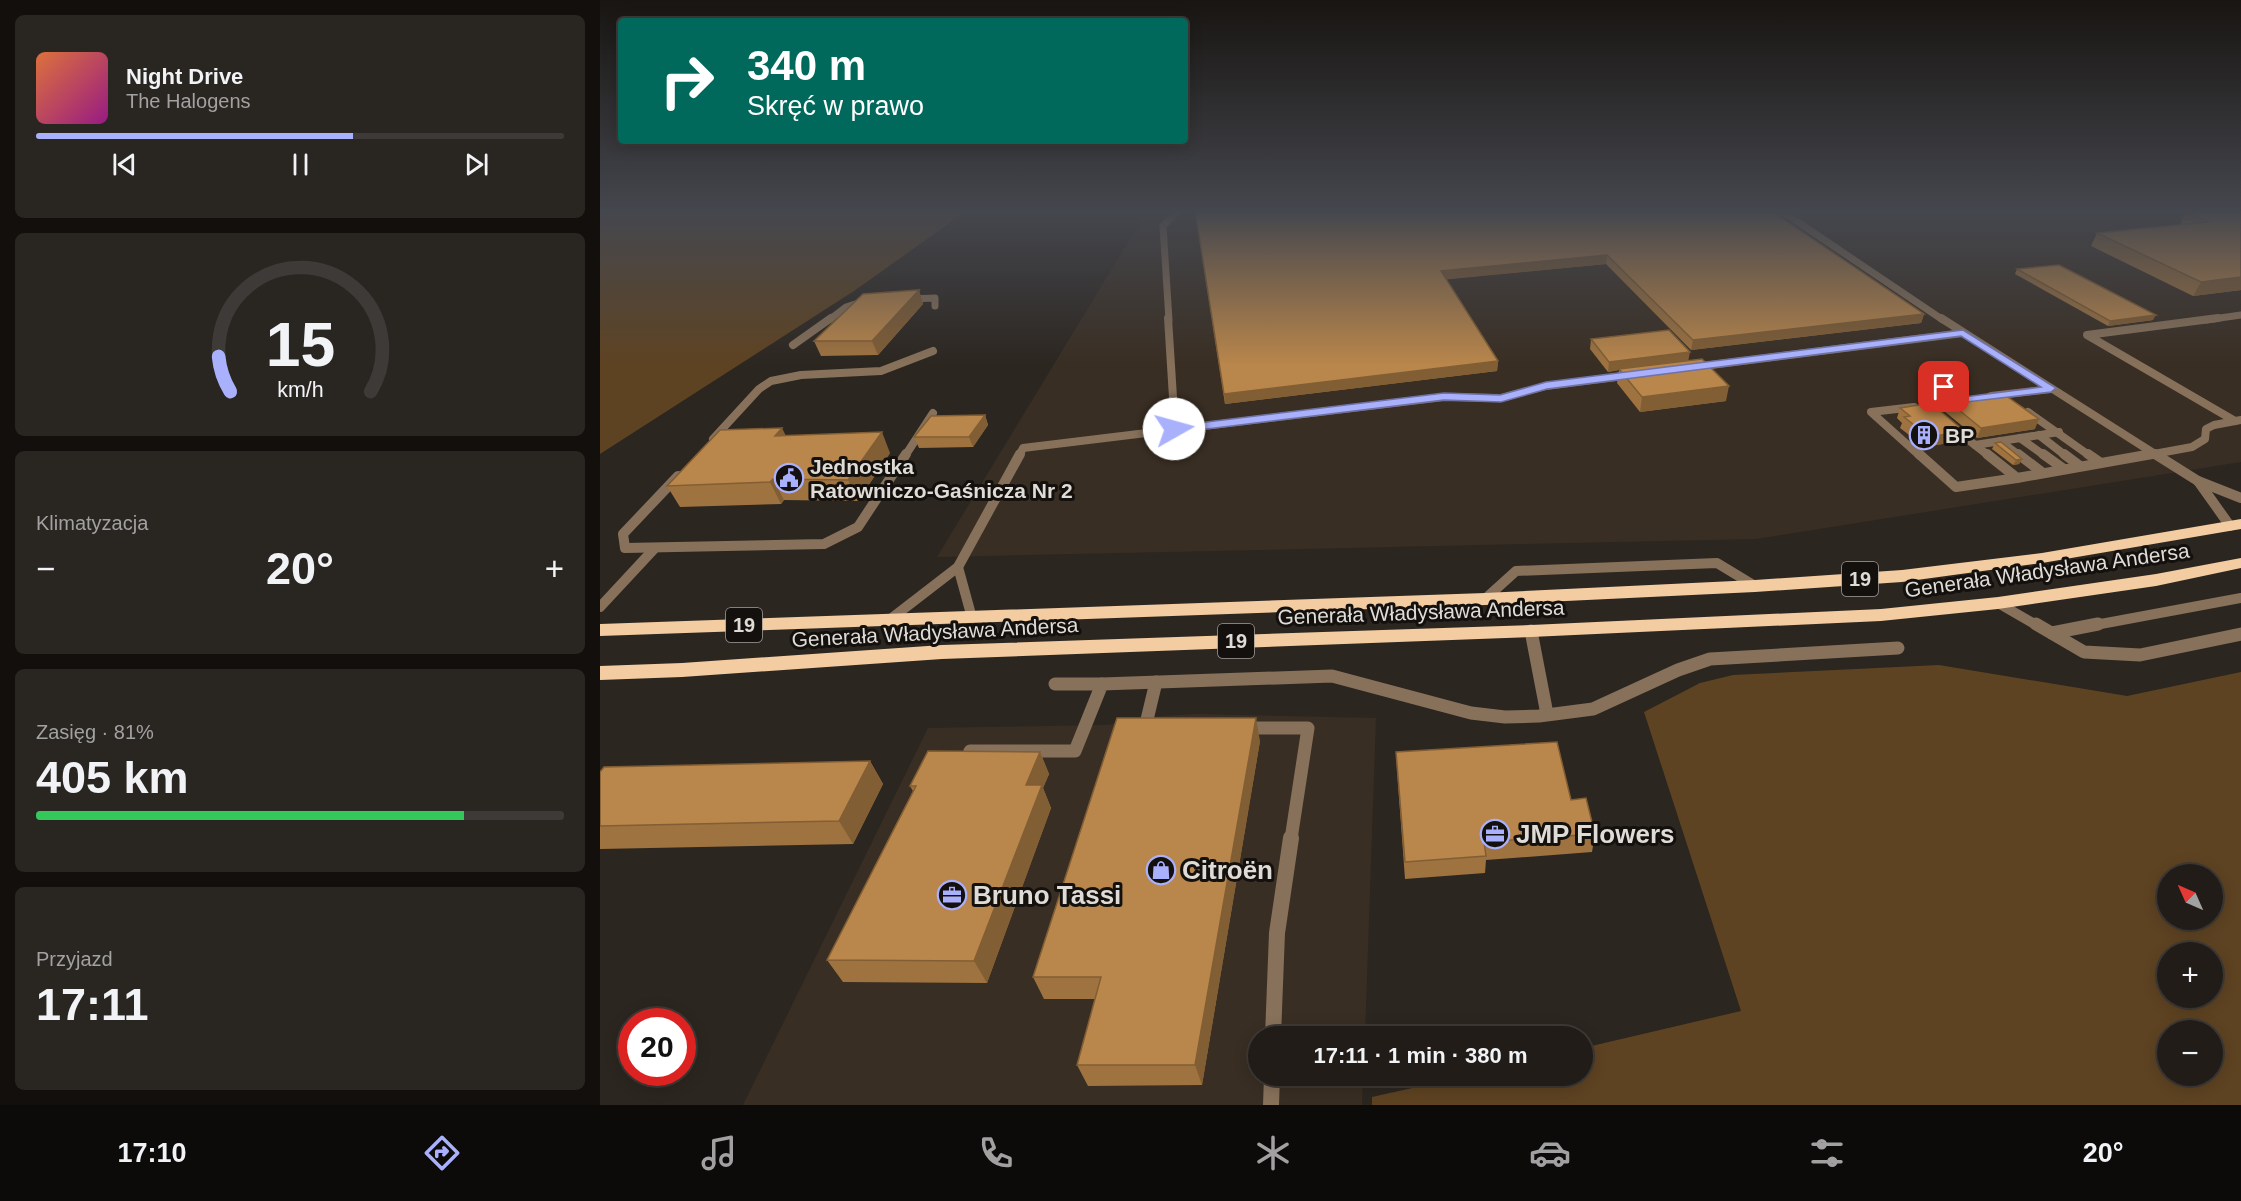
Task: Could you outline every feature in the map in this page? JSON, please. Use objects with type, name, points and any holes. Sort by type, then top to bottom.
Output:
[{"type":"highway","name":"Generała Władysława Andersa","points":[[600,630],[1485,599],[1755,586],[1902,576],[2042,558],[2236,525]]},
{"type":"highway","name":"Generała Władysława Andersa","points":[[600,673],[682,670],[921,652],[1531,631],[1869,615],[1998,603],[2156,580],[2241,563]]},
{"type":"lane","points":[[1165,262],[1174,429]]},
{"type":"lane","points":[[1857,262],[1963,333],[2198,481],[2241,498]]},
{"type":"lane","points":[[901,299],[934,298],[935,306]]},
{"type":"lane","points":[[793,345],[846,307],[868,300]]},
{"type":"lane","points":[[2238,421],[2087,335],[2241,315]]},
{"type":"lane","points":[[1685,368],[1963,333]]},
{"type":"lane","points":[[702,451],[766,384],[782,377],[881,371],[933,351]]},
{"type":"lane","points":[[888,621],[958,567],[1023,448],[1444,397],[1501,398],[1546,386],[1639,374]]},
{"type":"lane","points":[[1944,387],[1962,400]]},
{"type":"lane","points":[[1983,398],[2051,388]]},
{"type":"lane","points":[[2003,395],[2012,401]]},
{"type":"lane","points":[[1972,399],[1871,412],[1956,487],[2157,455],[2192,447],[2205,439],[2206,429],[2214,424],[2238,421]]},
{"type":"lane","points":[[1926,405],[1934,412]]},
{"type":"lane","points":[[2022,407],[2101,463]]},
{"type":"lane","points":[[686,467],[623,534],[625,548],[824,544],[858,527],[933,412]]},
{"type":"lane","points":[[1942,419],[2017,478]]},
{"type":"lane","points":[[1975,445],[2059,432]]},
{"type":"lane","points":[[2039,435],[2080,466]]},
{"type":"lane","points":[[2020,438],[2064,469]]},
{"type":"lane","points":[[2000,441],[2043,473]]},
{"type":"lane","points":[[2198,481],[2236,525]]},
{"type":"lane","points":[[600,607],[654,549]]},
{"type":"lane","points":[[1485,599],[1516,571],[1717,563],[1755,586]]},
{"type":"lane","points":[[958,567],[972,618]]},
{"type":"lane","points":[[2052,633],[2241,598]]},
{"type":"lane","points":[[1998,603],[2084,652],[2140,655],[2241,633]]},
{"type":"lane","points":[[1531,631],[1547,714]]},
{"type":"lane","points":[[1055,684],[1332,676],[1363,682],[1457,710],[1508,716],[1587,710],[1685,667],[1710,659],[1898,648]]},
{"type":"lane","points":[[1156,682],[1145,728],[1157,728]]},
{"type":"lane","points":[[970,751],[1075,751],[1102,684]]},
{"type":"lane","points":[[1227,728],[1308,728],[1277,933],[1273,1026]]},
{"type":"lane","points":[[1271,1105],[1272,1086]]},
{"type":"shaded area","points":[[600,262],[895,262],[854,291],[600,454]]},
{"type":"shaded area","points":[[1116,262],[2241,262],[2241,462],[1756,539],[937,557]]},
{"type":"shaded area","points":[[1939,665],[2127,696],[2241,672],[2241,1105],[1372,1105],[1372,1097],[1421,1086],[1593,1086],[1593,1046],[1741,1011],[1644,712],[1700,683],[1733,675]]},
{"type":"shaded area","points":[[1196,714],[1376,718],[1365,1026],[1248,1026],[1248,1086],[1363,1086],[1362,1105],[743,1105],[928,728],[1108,725],[1148,717]]},
{"type":"building","points":[[1203,262],[1539,262],[1441,271],[1498,361],[1224,394]]},
{"type":"building","points":[[1614,262],[1846,262],[1924,314],[1693,340]]},
{"type":"building","points":[[2158,262],[2241,262],[2241,277],[2201,282]]},
{"type":"building","points":[[2059,265],[2156,315],[2110,321],[2017,269]]},
{"type":"building","points":[[919,290],[872,341],[814,341],[863,294]]},
{"type":"building","points":[[1669,330],[1690,352],[1609,362],[1591,339]]},
{"type":"building","points":[[1702,359],[1729,386],[1642,397],[1619,369]]},
{"type":"building","points":[[2002,393],[2039,419],[1981,428],[1948,401]]},
{"type":"building","points":[[1931,403],[1964,431],[1929,437],[1904,417],[1910,416],[1900,408]]},
{"type":"building","points":[[985,415],[969,437],[914,437],[931,416]]},
{"type":"building","points":[[782,428],[775,436],[882,432],[848,480],[773,479],[770,482],[667,486],[720,430]]},
{"type":"building","points":[[2001,442],[2022,459],[2016,460],[1995,443]]},
{"type":"building","name":"Citroën","points":[[1117,718],[1256,718],[1195,1065],[1077,1065],[1101,977],[1033,977]]},
{"type":"building","name":"JMP Flowers","points":[[1557,742],[1571,800],[1586,798],[1595,834],[1484,842],[1486,856],[1405,862],[1396,752]]},
{"type":"building","name":"Bruno Tassi","points":[[928,751],[1040,752],[1026,785],[1042,785],[974,961],[827,960],[916,786],[910,786]]},
{"type":"building","points":[[870,761],[839,821],[600,826],[600,772],[604,767]]},
{"type":"place","name":"BP","points":[[1924,435]]},
{"type":"place","name":"Jednostka Ratowniczo-Gaśnicza Nr 2","points":[[789,478]]},
{"type":"place","name":"JMP Flowers","points":[[1495,834]]},
{"type":"place","name":"Citroën","points":[[1161,870]]},
{"type":"place","name":"Bruno Tassi","points":[[952,895]]},
{"type":"route","points":[[1174,429],[1444,397],[1501,398],[1546,386],[1963,333],[2051,388],[1962,400],[1944,387]]}]
